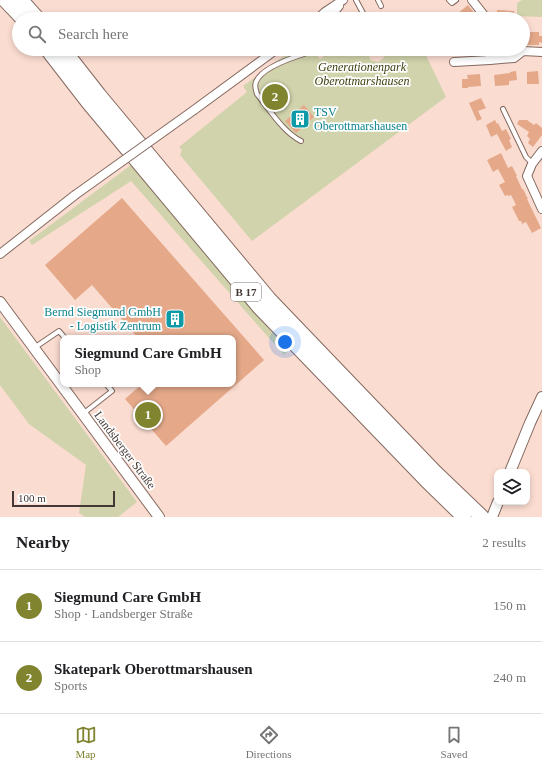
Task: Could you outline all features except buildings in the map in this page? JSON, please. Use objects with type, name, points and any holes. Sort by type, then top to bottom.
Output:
[{"type":"highway","points":[[5,0],[16,12]]},
{"type":"highway","points":[[21,0],[32,12]]},
{"type":"highway","name":"B 17","points":[[52,56],[88,102],[260,308],[421,475],[464,517]]},
{"type":"highway","name":"B 17","points":[[68,56],[99,95],[269,299],[435,472],[482,517]]},
{"type":"street","points":[[325,12],[343,0]]},
{"type":"street","points":[[334,12],[343,0]]},
{"type":"street","points":[[472,0],[481,12]]},
{"type":"street","points":[[530,51],[542,52]]},
{"type":"street","points":[[0,254],[75,196],[267,56]]},
{"type":"street","points":[[454,62],[514,58],[517,56]]},
{"type":"street","points":[[542,151],[532,164],[527,176],[542,209]]},
{"type":"street","name":"Landsberger Straße","points":[[0,302],[60,384]]},
{"type":"street","name":"Landsberger Straße","points":[[62,387],[159,517]]},
{"type":"street","points":[[511,469],[542,397]]},
{"type":"street","points":[[492,517],[497,505]]},
{"type":"lane","points":[[356,0],[363,12]]},
{"type":"lane","points":[[378,0],[381,6]]},
{"type":"lane","points":[[450,0],[452,3],[456,0]]},
{"type":"lane","points":[[295,56],[274,65],[264,72],[256,82],[255,88],[257,94],[287,130],[301,141]]},
{"type":"lane","points":[[503,109],[526,157],[532,164]]},
{"type":"lane","points":[[34,348],[59,331],[62,335]]},
{"type":"lane","points":[[82,414],[112,391],[109,387]]},
{"type":"green space","points":[[522,0],[542,0],[542,17],[530,17],[530,12],[517,12],[517,3]]},
{"type":"green space","name":"Generationenpark Oberottmarshausen","points":[[284,56],[318,56],[320,59],[324,56],[369,56],[371,60],[378,62],[384,56],[426,56],[446,97],[252,241],[180,155],[182,150],[179,147],[247,92],[243,86]]},
{"type":"green space","points":[[131,165],[290,349],[284,355],[131,181],[32,245],[29,241]]},
{"type":"green space","points":[[0,317],[137,502],[118,517],[85,517],[79,513],[86,465],[29,424],[0,385]]},
{"type":"place","name":"Skatepark Oberottmarshausen","points":[[275,97]]},
{"type":"place","name":"TSV Oberottmarshausen","points":[[300,119]]},
{"type":"place","name":"Bernd Siegmund GmbH - Logistik Zentrum","points":[[175,319]]},
{"type":"place","name":"Siegmund Care GmbH","points":[[148,415]]}]
